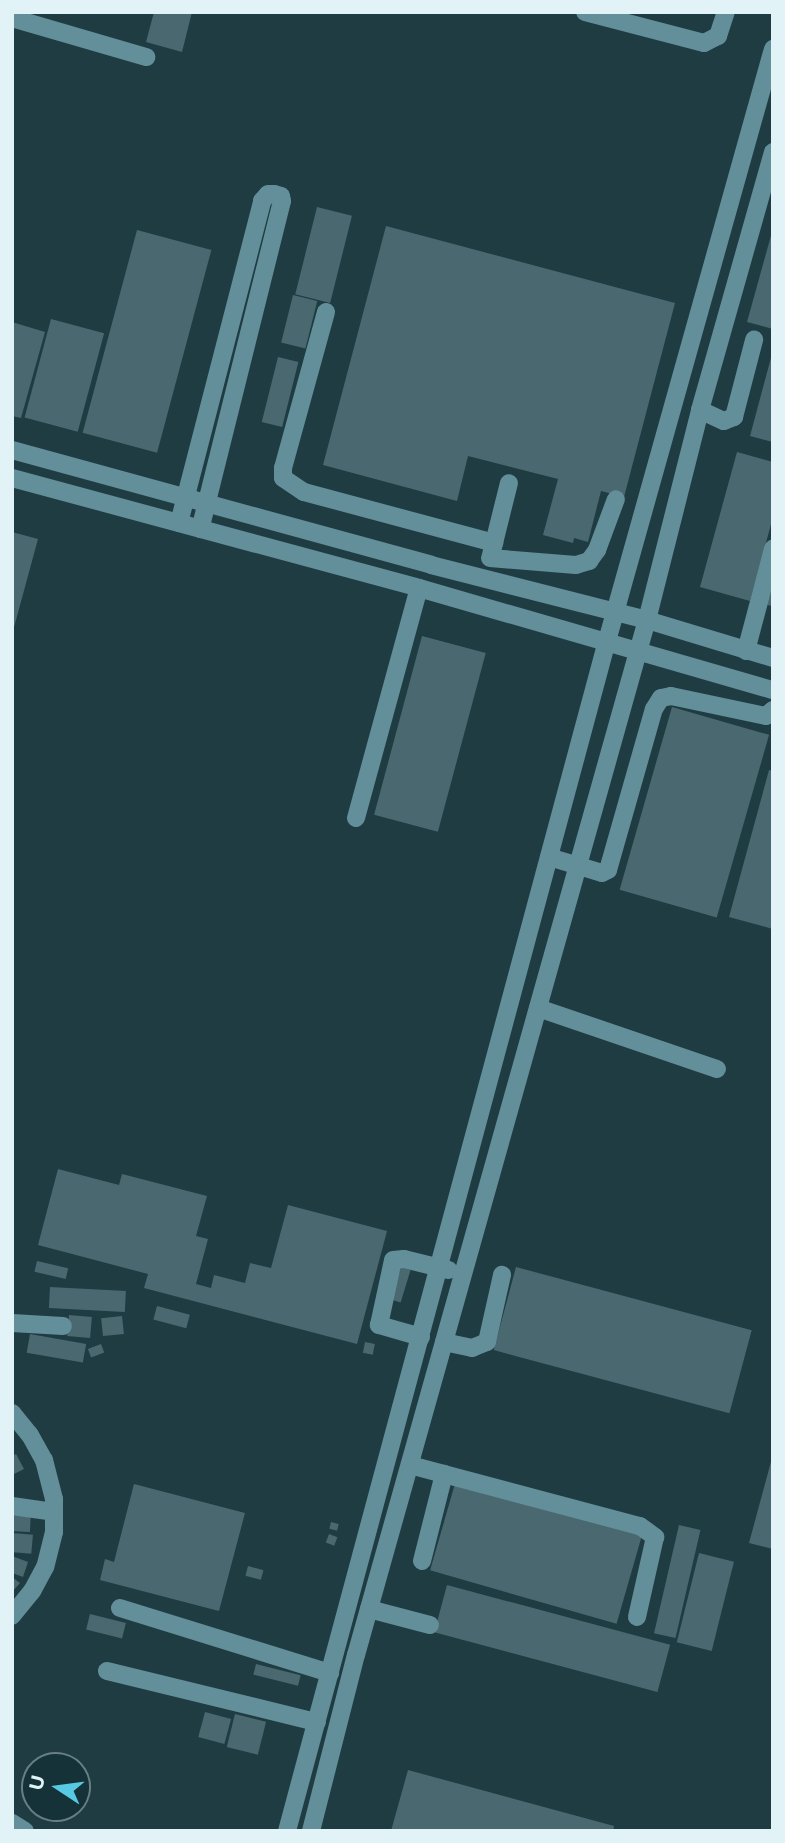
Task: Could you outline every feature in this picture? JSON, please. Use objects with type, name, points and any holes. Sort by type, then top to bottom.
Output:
[{"type":"street","points":[[585,12],[704,43],[712,42],[719,36],[726,12]]},
{"type":"street","points":[[12,18],[146,57]]},
{"type":"street","points":[[287,1831],[607,641],[773,49]]},
{"type":"street","points":[[311,1831],[369,1609],[647,621],[700,410],[773,152]]},
{"type":"street","points":[[179,523],[262,201],[268,194],[274,194],[281,197],[282,201],[209,502],[200,529]]},
{"type":"street","points":[[704,299],[729,308]]},
{"type":"street","points":[[326,312],[283,478],[304,492],[492,551],[576,565],[589,561],[597,550],[616,499]]},
{"type":"street","points":[[700,410],[724,421],[734,417],[754,340]]},
{"type":"street","points":[[12,450],[647,621],[773,658]]},
{"type":"street","points":[[12,478],[607,641],[773,691]]},
{"type":"street","points":[[484,579],[509,483]]},
{"type":"street","points":[[746,650],[773,549]]},
{"type":"street","points":[[356,818],[419,589]]},
{"type":"street","points":[[550,857],[603,873],[608,870],[654,709],[661,698],[671,696],[766,716],[773,710]]},
{"type":"street","points":[[538,1008],[717,1069]]},
{"type":"street","points":[[490,1079],[516,1086]]},
{"type":"street","points":[[421,1336],[379,1325],[393,1260],[404,1259],[463,1275]]},
{"type":"street","points":[[444,1342],[472,1348],[486,1342],[502,1275]]},
{"type":"street","points":[[12,1323],[63,1326]]},
{"type":"street","points":[[12,1413],[30,1435],[44,1460],[54,1499],[54,1532],[45,1567],[32,1591],[12,1616]]},
{"type":"street","points":[[410,1465],[640,1526],[655,1537],[637,1616]]},
{"type":"street","points":[[422,1561],[444,1474]]},
{"type":"street","points":[[12,1506],[54,1512]]},
{"type":"street","points":[[120,1608],[330,1673]]},
{"type":"street","points":[[369,1609],[430,1625]]},
{"type":"street","points":[[107,1671],[317,1722]]},
{"type":"street","points":[[12,1823],[25,1831]]},
{"type":"building","points":[[154,12],[192,12],[182,52],[146,42]]},
{"type":"building","points":[[317,207],[352,216],[330,303],[295,294]]},
{"type":"building","points":[[386,226],[675,303],[624,497],[601,491],[588,542],[574,538],[573,543],[543,535],[558,479],[468,456],[457,501],[323,465]]},
{"type":"building","points":[[137,230],[211,250],[157,453],[83,433]]},
{"type":"building","points":[[773,232],[773,329],[747,322]]},
{"type":"building","points":[[293,295],[317,301],[305,349],[281,343]]},
{"type":"building","points":[[51,319],[104,333],[78,432],[25,418]]},
{"type":"building","points":[[12,322],[45,332],[21,418],[12,416]]},
{"type":"building","points":[[773,354],[773,442],[750,436]]},
{"type":"building","points":[[278,357],[298,362],[282,427],[262,422]]},
{"type":"building","points":[[737,452],[773,462],[773,517],[750,601],[700,587]]},
{"type":"building","points":[[12,532],[38,539],[13,631],[12,631]]},
{"type":"building","points":[[773,588],[773,606],[767,605]]},
{"type":"building","points":[[422,636],[486,653],[438,832],[374,815]]},
{"type":"building","points":[[672,707],[769,735],[717,917],[620,890]]},
{"type":"building","points":[[769,770],[773,771],[773,929],[729,917]]},
{"type":"building","points":[[58,1169],[119,1185],[122,1174],[207,1196],[196,1236],[208,1239],[196,1284],[211,1288],[214,1275],[245,1283],[250,1263],[271,1268],[288,1205],[387,1231],[357,1344],[144,1288],[148,1274],[38,1245]]},
{"type":"building","points":[[37,1261],[68,1268],[66,1279],[35,1272]]},
{"type":"building","points":[[401,1267],[411,1270],[401,1302],[391,1300]]},
{"type":"building","points":[[516,1267],[752,1330],[729,1413],[494,1350]]},
{"type":"building","points":[[50,1287],[126,1291],[125,1312],[49,1308]]},
{"type":"building","points":[[157,1306],[190,1315],[186,1328],[153,1320]]},
{"type":"building","points":[[69,1315],[92,1317],[90,1338],[67,1336]]},
{"type":"building","points":[[122,1316],[124,1334],[103,1336],[101,1318]]},
{"type":"building","points":[[30,1334],[86,1344],[83,1363],[27,1353]]},
{"type":"building","points":[[365,1342],[375,1344],[373,1355],[363,1353]]},
{"type":"building","points":[[101,1344],[104,1352],[91,1357],[88,1349]]},
{"type":"building","points":[[16,1454],[24,1469],[12,1475],[12,1456]]},
{"type":"building","points":[[773,1458],[773,1549],[749,1543]]},
{"type":"building","points":[[456,1480],[642,1533],[617,1624],[430,1570]]},
{"type":"building","points":[[134,1484],[245,1513],[219,1611],[100,1580],[105,1559],[114,1562]]},
{"type":"building","points":[[12,1510],[31,1511],[30,1532],[12,1531]]},
{"type":"building","points":[[331,1522],[339,1524],[337,1531],[329,1529]]},
{"type":"building","points":[[679,1525],[700,1530],[675,1638],[654,1633]]},
{"type":"building","points":[[12,1533],[33,1535],[31,1554],[12,1552]]},
{"type":"building","points":[[329,1534],[337,1537],[334,1546],[326,1542]]},
{"type":"building","points":[[699,1553],[734,1562],[712,1651],[677,1642]]},
{"type":"building","points":[[12,1556],[28,1562],[23,1577],[12,1573]]},
{"type":"building","points":[[248,1566],[263,1570],[261,1580],[245,1576]]},
{"type":"building","points":[[12,1577],[20,1583],[12,1592]]},
{"type":"building","points":[[447,1585],[670,1645],[657,1692],[434,1632]]},
{"type":"building","points":[[90,1614],[126,1623],[122,1638],[86,1630]]},
{"type":"building","points":[[256,1664],[301,1675],[298,1686],[253,1675]]},
{"type":"building","points":[[205,1712],[231,1719],[224,1744],[198,1737]]},
{"type":"building","points":[[235,1714],[266,1722],[258,1755],[227,1747]]},
{"type":"building","points":[[408,1770],[614,1826],[613,1831],[391,1831]]}]
